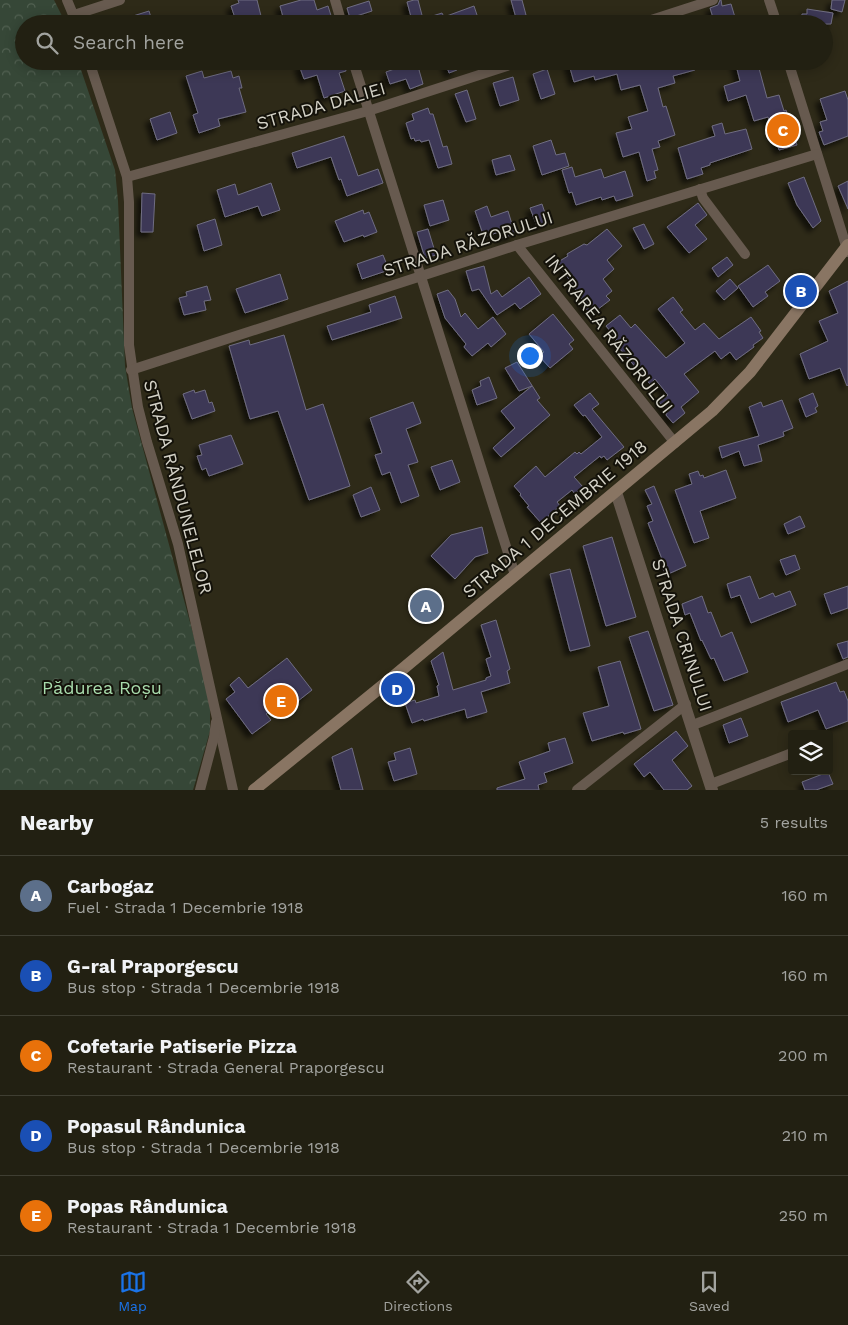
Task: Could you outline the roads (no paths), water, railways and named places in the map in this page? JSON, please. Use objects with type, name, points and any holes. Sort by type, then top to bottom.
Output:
[{"type":"main road","name":"STRADA 1 DECEMBRIE 1918","points":[[254,790],[387,682],[712,411],[750,372],[847,248]]},
{"type":"street","points":[[66,0],[73,15]]},
{"type":"street","points":[[84,15],[120,0]]},
{"type":"street","points":[[335,0],[339,15]]},
{"type":"street","points":[[667,15],[713,0]]},
{"type":"street","points":[[769,0],[774,15]]},
{"type":"street","name":"STRADA RÂNDUNELELOR","points":[[92,70],[127,177],[129,202],[129,346],[131,370],[147,442],[178,544],[218,714],[233,790]]},
{"type":"street","points":[[356,70],[515,575]]},
{"type":"street","name":"STRADA DALIEI","points":[[127,177],[368,110],[494,70]]},
{"type":"street","points":[[791,70],[847,248]]},
{"type":"street","name":"STRADA RĂZORULUI","points":[[131,370],[517,244],[817,154]]},
{"type":"street","points":[[700,189],[703,198],[745,254]]},
{"type":"street","name":"INTRAREA RĂZORULUI","points":[[517,244],[675,443]]},
{"type":"street","name":"STRADA CRINULUI","points":[[616,492],[712,787]]},
{"type":"street","points":[[693,725],[848,664]]},
{"type":"street","points":[[577,790],[686,704]]},
{"type":"street","name":"STRADA RÂNDUNELELOR","points":[[200,790],[218,714]]},
{"type":"street","points":[[712,787],[788,755]]},
{"type":"place","name":"Cofetarie Patiserie Pizza","points":[[783,130]]},
{"type":"place","name":"G-ral Praporgescu","points":[[801,291]]},
{"type":"place","name":"Carbogaz","points":[[426,606]]},
{"type":"place","name":"Popasul Rândunica","points":[[397,689]]},
{"type":"place","name":"Popas Rândunica","points":[[281,701]]},
{"type":"park label","name":"Pădurea Roșu","points":[[102,688]]}]
